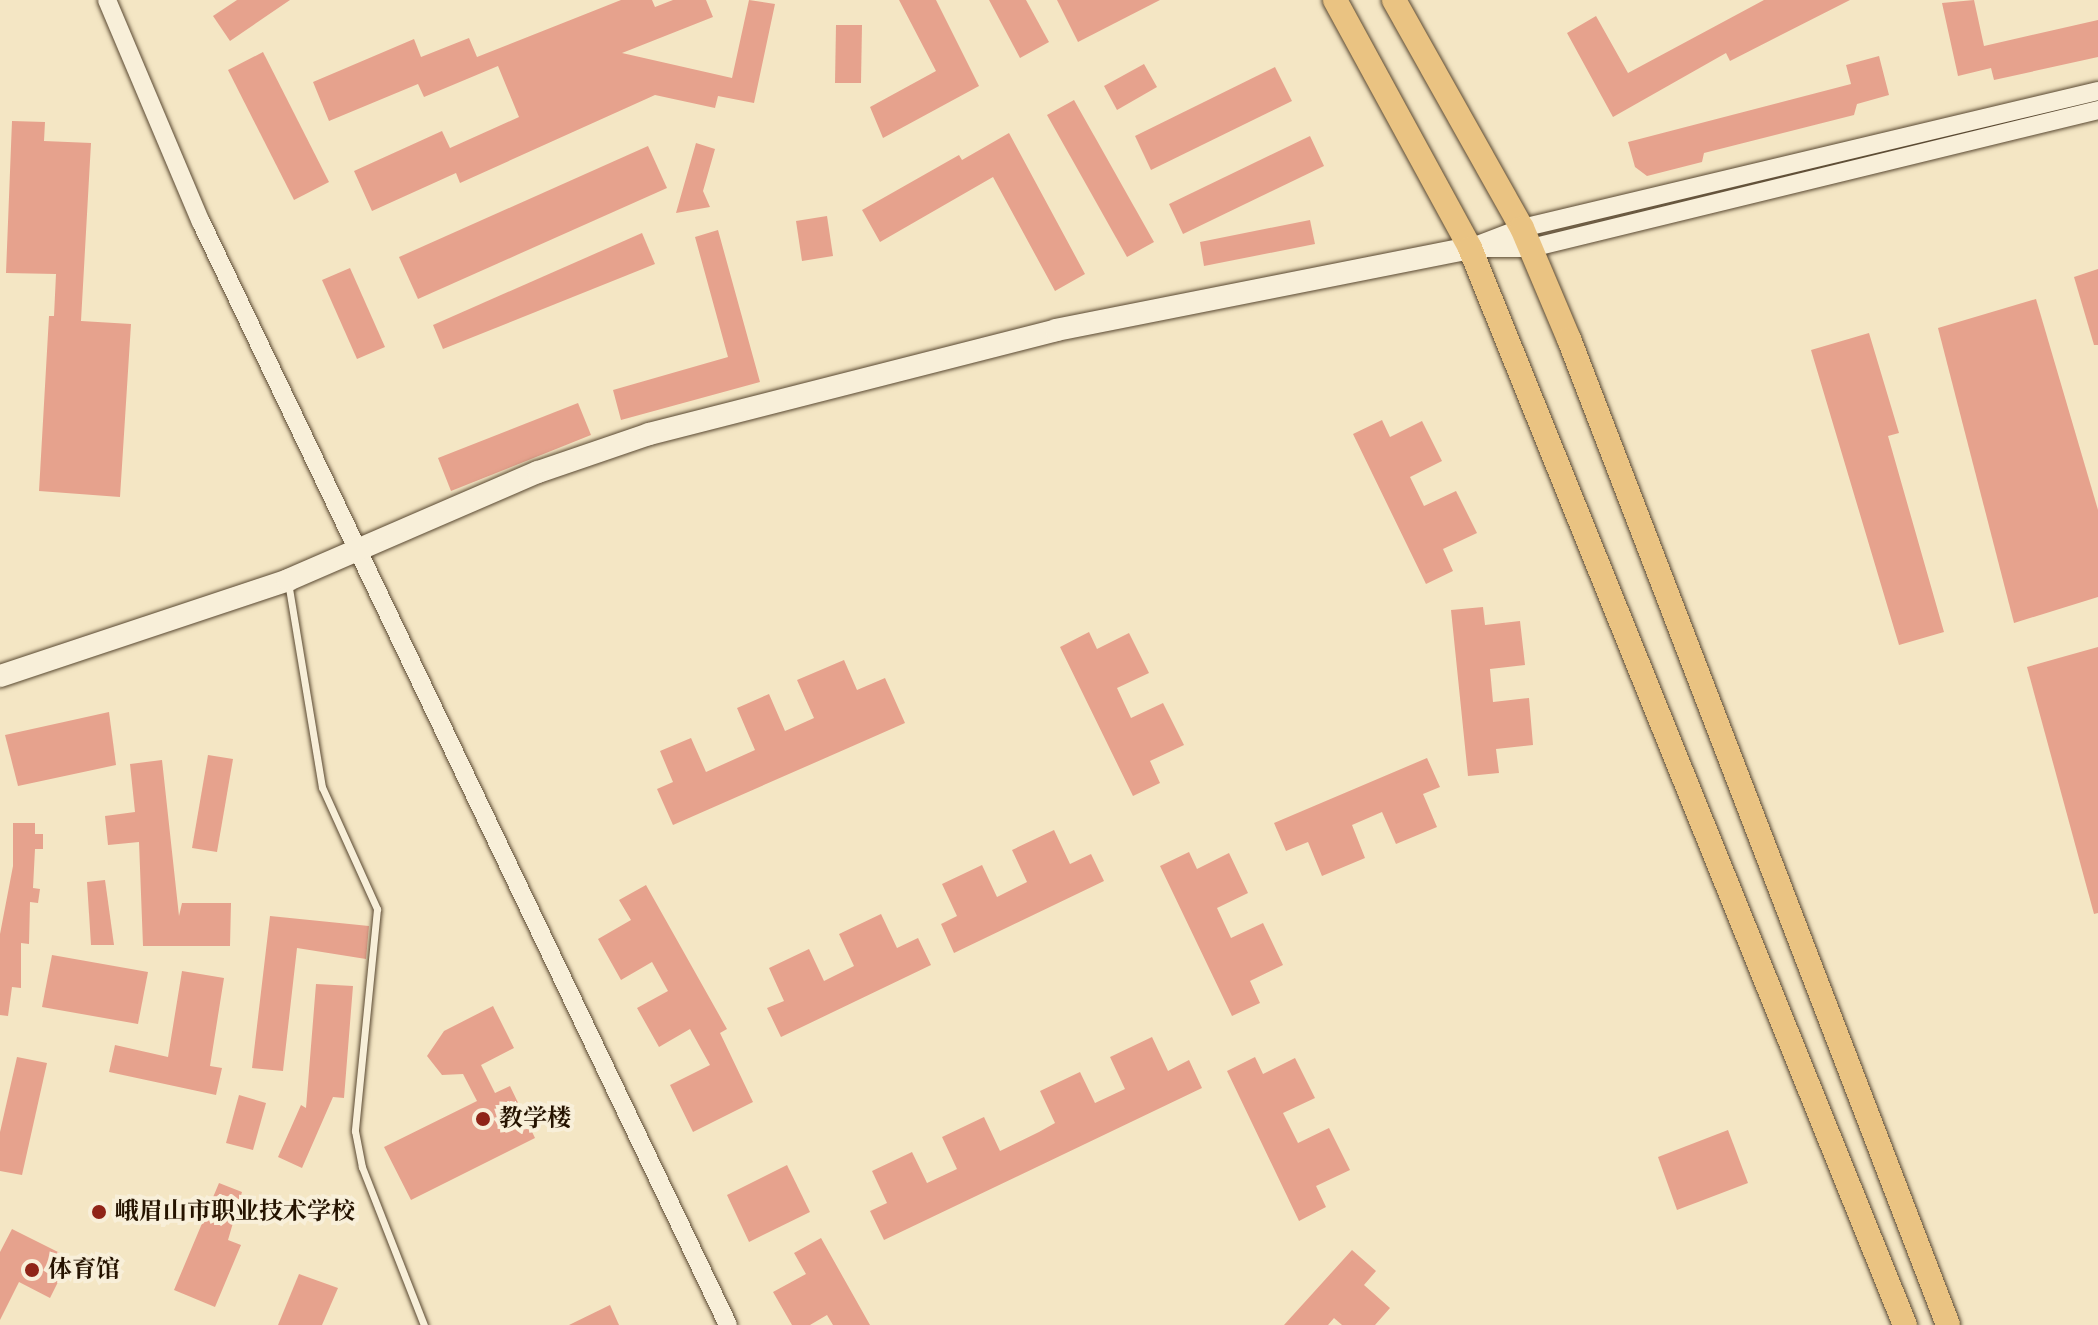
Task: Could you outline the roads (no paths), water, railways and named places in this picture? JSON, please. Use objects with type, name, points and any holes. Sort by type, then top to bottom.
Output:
[{"type":"main road","points":[[1335,0],[1470,248],[1905,1325]]},
{"type":"main road","points":[[1394,0],[1526,238],[1948,1325]]},
{"type":"main road","points":[[0,676],[288,580],[538,472],[649,434],[1056,330],[1470,248]]},
{"type":"street","points":[[107,0],[201,222],[728,1325]]},
{"type":"street","points":[[1526,238],[2098,91]]},
{"type":"street","points":[[1470,248],[2098,110]]},
{"type":"lane","points":[[288,580],[322,787],[377,909],[357,1143],[362,1167],[424,1325]]},
{"type":"place","name":"教学楼","points":[[483,1119]]},
{"type":"place","name":"峨眉山市职业技术学校","points":[[99,1212]]},
{"type":"place","name":"体育馆","points":[[32,1270]]}]
